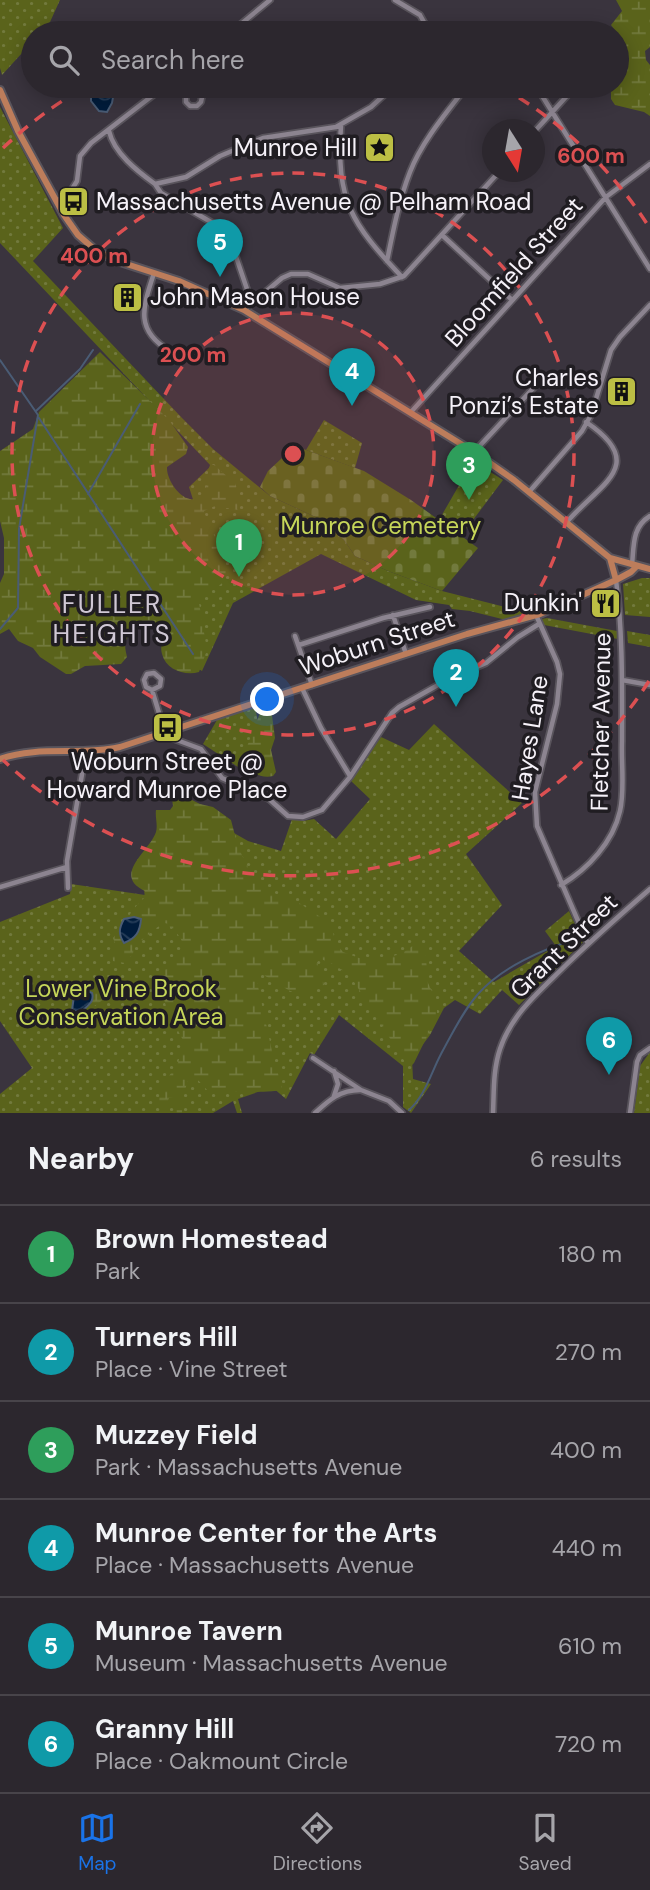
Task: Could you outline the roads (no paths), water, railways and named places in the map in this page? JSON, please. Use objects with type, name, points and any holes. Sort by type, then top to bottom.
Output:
[{"type":"main road","points":[[0,90],[18,131],[74,230],[93,248],[114,260],[191,286],[244,310],[474,452],[610,558],[650,569]]},
{"type":"main road","points":[[610,558],[616,580]]},
{"type":"main road","name":"Woburn Street","points":[[0,759],[28,752],[86,751],[120,747],[406,654],[536,615],[616,580],[631,572],[634,566]]},
{"type":"street","points":[[245,21],[271,0]]},
{"type":"street","points":[[395,0],[420,15],[423,21]]},
{"type":"street","points":[[57,201],[67,195],[76,181],[80,156],[91,143],[150,98]]},
{"type":"street","points":[[155,184],[186,177],[220,156],[263,138],[341,125],[381,98]]},
{"type":"street","points":[[387,261],[410,171],[442,118],[458,98]]},
{"type":"street","points":[[543,98],[650,269]]},
{"type":"street","points":[[545,120],[565,98]]},
{"type":"street","points":[[341,125],[345,200],[370,243],[402,277]]},
{"type":"street","points":[[109,131],[127,160],[155,184],[161,194],[223,229],[231,242],[249,295],[254,301]]},
{"type":"street","name":"Bloomfield Street","points":[[411,412],[606,197],[650,164]]},
{"type":"street","points":[[244,310],[291,274],[309,274],[340,288],[380,284],[402,277],[414,268],[490,182]]},
{"type":"street","points":[[442,235],[512,300]]},
{"type":"street","points":[[154,273],[145,303],[145,326],[158,343],[170,351]]},
{"type":"street","points":[[528,492],[586,422],[611,351],[620,337],[650,305]]},
{"type":"street","points":[[474,452],[539,382]]},
{"type":"street","points":[[566,523],[618,470],[619,454],[614,442],[586,422]]},
{"type":"street","points":[[634,566],[636,532],[639,524],[650,516]]},
{"type":"street","name":"Fletcher Avenue","points":[[561,885],[602,849],[611,836],[621,809],[622,635],[616,580]]},
{"type":"street","points":[[299,645],[393,615],[430,607]]},
{"type":"street","points":[[393,615],[406,654]]},
{"type":"street","name":"Hayes Lane","points":[[536,615],[556,658],[560,674],[557,704],[535,792],[539,836],[588,944]]},
{"type":"street","points":[[152,690],[164,733],[174,740],[201,749],[222,778],[269,799],[283,812],[294,817],[313,815],[322,810],[350,777],[398,707],[445,681],[486,663],[539,624]]},
{"type":"street","points":[[295,636],[312,685]]},
{"type":"street","points":[[622,680],[650,684]]},
{"type":"street","points":[[302,688],[318,724],[350,777]]},
{"type":"street","points":[[68,888],[67,867],[86,751]]},
{"type":"street","points":[[0,887],[67,867]]},
{"type":"street","name":"Grant Street","points":[[493,1113],[496,1064],[510,1027],[523,1008],[588,944],[650,890]]},
{"type":"street","points":[[630,1113],[637,1062],[640,1055],[650,1048]]},
{"type":"street","points":[[313,1058],[361,1090],[389,1101],[402,1113]]},
{"type":"street","points":[[333,1097],[338,1084],[334,1070]]},
{"type":"street","points":[[315,1113],[333,1097],[351,1090],[361,1090]]},
{"type":"water","points":[[91,98],[113,98],[107,112],[99,111]]},
{"type":"water","points":[[124,919],[141,919],[138,931],[124,943],[120,934],[121,925]]},
{"type":"water","points":[[84,989],[92,993],[92,999],[80,1013],[72,1010],[74,996],[77,991]]},
{"type":"waterway","points":[[36,411],[80,369],[93,350]]},
{"type":"waterway","points":[[0,360],[38,415],[19,529],[18,608],[0,629]]},
{"type":"waterway","points":[[88,494],[140,404]]},
{"type":"waterway","points":[[39,418],[193,654]]},
{"type":"waterway","points":[[409,1110],[424,1091],[441,1054],[478,994],[511,967],[577,939]]},
{"type":"place","name":"Munroe Hill","points":[[380,148]]},
{"type":"place","name":"Massachusetts Avenue @ Pelham Road","points":[[73,202]]},
{"type":"place","name":"Munroe Tavern","points":[[220,277]]},
{"type":"place","name":"John Mason House","points":[[127,297]]},
{"type":"place","name":"Charles Ponzi’s Estate","points":[[622,392]]},
{"type":"place","name":"Munroe Center for the Arts","points":[[352,406]]},
{"type":"place","name":"Muzzey Field","points":[[469,500]]},
{"type":"place","name":"Brown Homestead","points":[[239,577]]},
{"type":"place","name":"Dunkin'","points":[[605,603]]},
{"type":"place","name":"Turners Hill","points":[[456,707]]},
{"type":"place","name":"Woburn Street @ Howard Munroe Place","points":[[167,728]]},
{"type":"place","name":"Granny Hill","points":[[609,1075]]},
{"type":"district","name":"FULLER HEIGHTS","points":[[112,619]]},
{"type":"park label","name":"Munroe Cemetery","points":[[381,526]]},
{"type":"park label","name":"Lower Vine Brook Conservation Area","points":[[121,1003]]}]
